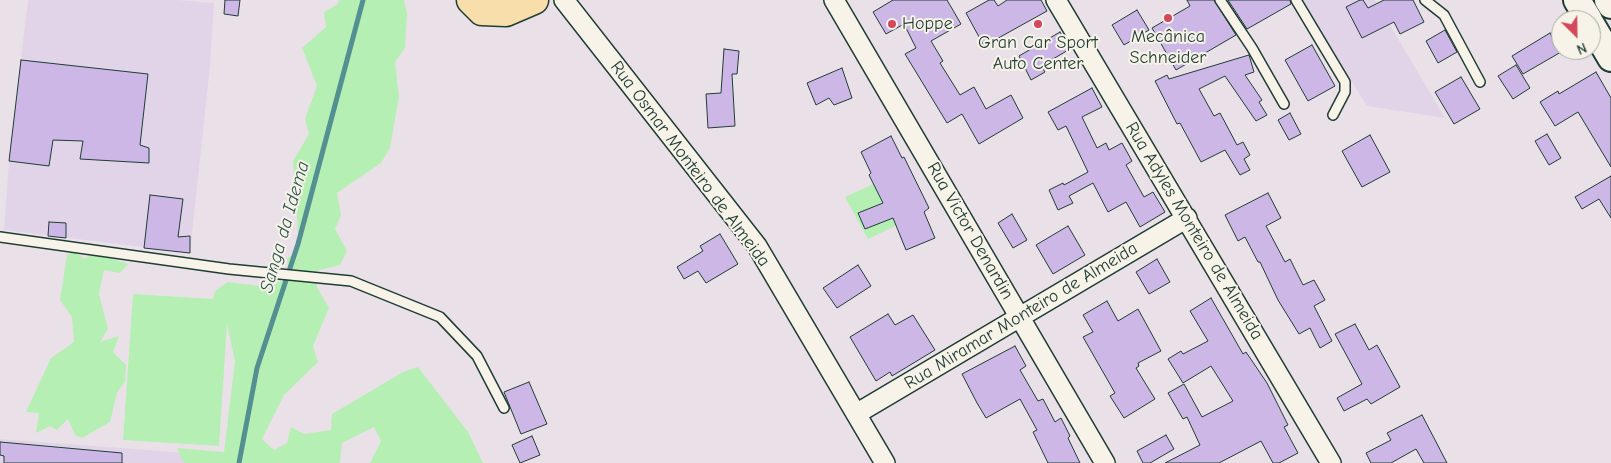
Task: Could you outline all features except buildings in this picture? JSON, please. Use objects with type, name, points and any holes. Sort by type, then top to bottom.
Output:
[{"type":"highway","points":[[471,0],[482,11],[506,12],[534,0]]},
{"type":"street","name":"Rua Osmar Monteiro de Almeida","points":[[564,0],[757,246],[885,463]]},
{"type":"street","name":"Rua Victor Denardin","points":[[834,0],[1106,463]]},
{"type":"street","name":"Rua Adyles Monteiro de Almeida","points":[[1056,0],[1331,463]]},
{"type":"street","points":[[1608,0],[1611,5]]},
{"type":"street","points":[[1601,41],[1611,58]]},
{"type":"street","name":"Rua Miramar Monteiro de Almeida","points":[[856,414],[1187,218]]},
{"type":"lane","points":[[1220,0],[1252,48],[1284,104]]},
{"type":"lane","points":[[1296,0],[1345,82],[1345,92],[1332,114]]},
{"type":"lane","points":[[1425,0],[1444,15],[1480,82]]},
{"type":"lane","points":[[0,237],[229,269],[351,281],[440,317],[477,356],[504,408]]},
{"type":"shaded area","points":[[28,0],[178,0],[214,3],[210,66],[190,253],[4,230],[9,161]]},
{"type":"shaded area","points":[[1301,0],[1375,0],[1445,118],[1367,106]]},
{"type":"shaded area","points":[[0,439],[188,453],[186,463],[0,463]]},
{"type":"green space","points":[[339,0],[404,0],[407,14],[405,48],[395,62],[399,97],[390,148],[381,163],[337,193],[341,215],[335,229],[347,251],[340,265],[316,271],[317,287],[329,308],[313,346],[318,362],[284,395],[262,439],[274,450],[287,443],[291,427],[304,434],[331,430],[332,414],[403,372],[418,367],[468,432],[483,463],[370,463],[381,441],[374,427],[342,443],[340,463],[184,463],[177,448],[224,452],[235,361],[227,324],[219,446],[123,440],[133,294],[213,299],[215,291],[228,282],[268,287],[290,277],[287,259],[299,248],[293,161],[309,134],[305,119],[317,86],[302,48],[326,27],[324,12],[338,4]]},
{"type":"green space","points":[[900,172],[922,213],[868,239],[845,197]]},
{"type":"green space","points":[[75,251],[84,259],[94,253],[128,264],[120,273],[104,270],[99,294],[108,329],[100,342],[119,336],[113,352],[126,365],[125,381],[117,393],[110,422],[82,438],[75,435],[68,419],[57,430],[50,426],[36,433],[39,413],[26,412],[51,358],[74,342],[72,317],[60,300],[67,255]]},
{"type":"waterway","name":"Sanga da Idema","points":[[239,463],[257,368],[298,244],[363,0]]},
{"type":"place","name":"Mecânica Schneider","points":[[1168,18]]},
{"type":"place","name":"Hoppe","points":[[892,24]]},
{"type":"place","name":"Gran Car Sport Auto Center","points":[[1038,24]]}]
